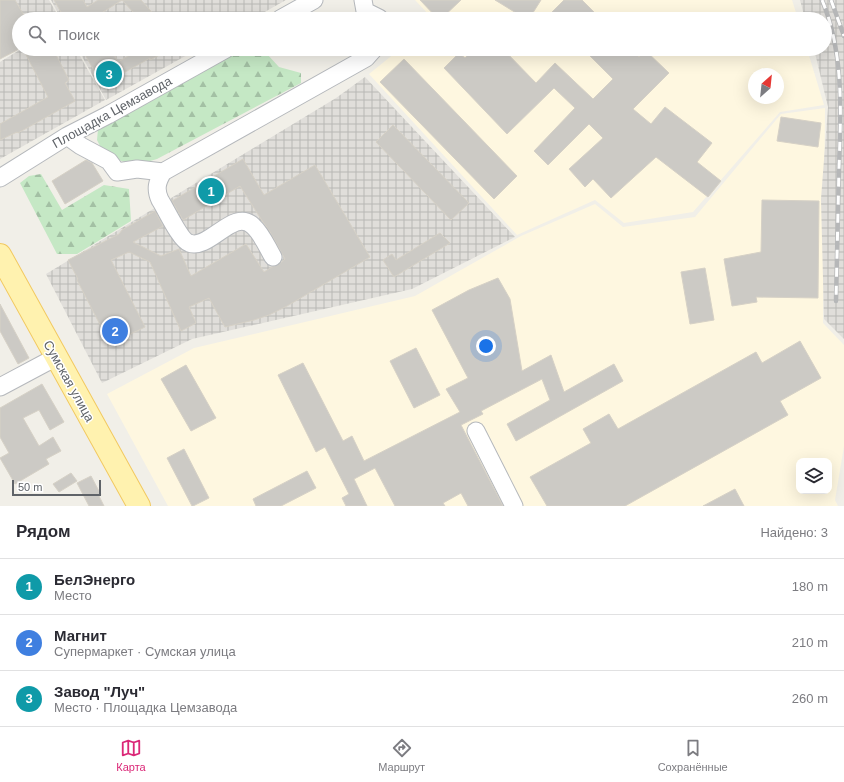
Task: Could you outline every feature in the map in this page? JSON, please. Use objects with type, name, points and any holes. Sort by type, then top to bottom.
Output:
[{"type":"main road","name":"Сумская улица","points":[[0,255],[139,506]]},
{"type":"street","points":[[293,12],[314,0]]},
{"type":"street","name":"Площадка Цемзавода","points":[[0,178],[67,136],[213,56]]},
{"type":"street","points":[[273,257],[252,224],[241,221],[228,226],[201,244],[190,244],[183,239],[160,200],[157,193],[157,182],[163,172],[368,56]]},
{"type":"street","points":[[67,136],[81,146],[109,161],[117,172],[137,169],[163,172]]},
{"type":"street","points":[[0,387],[56,358]]},
{"type":"street","points":[[476,431],[514,506]]},
{"type":"shaded area","points":[[0,0],[49,0],[56,12],[12,12],[12,41],[0,20]]},
{"type":"shaded area","points":[[51,0],[286,0],[265,12],[57,12]]},
{"type":"shaded area","points":[[415,0],[792,0],[796,12],[426,12]]},
{"type":"shaded area","points":[[800,0],[844,0],[844,339],[824,319],[821,199],[828,107],[816,56],[832,56],[832,12],[803,12]]},
{"type":"shaded area","points":[[12,55],[12,56],[80,56],[105,100],[0,159],[0,62]]},
{"type":"shaded area","points":[[82,56],[185,56],[106,100]]},
{"type":"shaded area","points":[[391,56],[809,56],[824,105],[780,112],[693,212],[624,223],[595,200],[517,235],[369,74]]},
{"type":"shaded area","points":[[365,77],[515,237],[412,289],[192,339],[102,383],[46,274],[336,98]]},
{"type":"shaded area","points":[[825,108],[823,323],[844,345],[844,446],[835,500],[838,506],[168,506],[107,394],[194,348],[415,296],[521,236],[595,204],[623,227],[695,217],[781,114]]},
{"type":"green space","points":[[232,56],[269,56],[279,67],[301,73],[301,83],[157,159],[137,165],[114,159],[102,150],[97,140],[98,129],[194,73]]},
{"type":"green space","points":[[41,174],[62,210],[104,185],[129,189],[131,221],[77,254],[57,254],[20,183],[29,176]]},
{"type":"building","points":[[0,0],[15,0],[22,12],[12,12],[12,53],[0,59]]},
{"type":"building","points":[[54,0],[83,0],[87,7],[98,0],[122,0],[103,12],[61,12]]},
{"type":"building","points":[[122,0],[141,0],[152,12],[133,12]]},
{"type":"building","points":[[420,0],[461,0],[448,12],[431,12]]},
{"type":"building","points":[[495,0],[541,0],[533,12],[515,12]]},
{"type":"building","points":[[564,0],[582,0],[594,12],[552,12]]},
{"type":"building","points":[[27,56],[57,56],[69,80],[65,83],[75,101],[18,133],[17,132],[0,140],[0,124],[48,97]]},
{"type":"building","points":[[86,56],[115,56],[118,62],[128,56],[158,56],[150,60],[150,58],[102,85]]},
{"type":"building","points":[[456,56],[463,56],[465,58],[467,56],[510,56],[536,83],[555,63],[593,99],[613,79],[590,56],[651,56],[669,73],[633,109],[651,124],[665,107],[712,143],[697,162],[721,181],[708,197],[656,157],[611,198],[593,179],[585,187],[569,169],[603,138],[589,124],[548,165],[534,151],[575,108],[554,88],[507,134],[444,68]]},
{"type":"building","points":[[404,59],[517,176],[494,199],[380,82]]},
{"type":"building","points":[[781,117],[821,123],[818,147],[777,141]]},
{"type":"building","points":[[393,125],[469,203],[451,220],[376,142]]},
{"type":"building","points":[[243,159],[264,195],[315,165],[370,257],[287,306],[269,315],[254,320],[225,327],[209,298],[189,307],[196,323],[181,331],[150,262],[129,252],[111,260],[145,327],[110,344],[68,260],[119,234],[122,230],[155,211],[163,226],[133,242],[161,256],[179,249],[191,276],[246,244],[264,272],[278,265],[285,259],[270,232],[240,186],[183,220],[172,201]]},
{"type":"building","points":[[86,160],[92,163],[103,181],[65,204],[52,181]]},
{"type":"building","points":[[762,200],[819,201],[818,298],[756,297],[757,302],[732,306],[724,259],[761,252]]},
{"type":"building","points":[[440,233],[450,243],[394,277],[383,260],[392,254],[396,260]]},
{"type":"building","points":[[705,268],[714,320],[690,324],[681,272]]},
{"type":"building","points":[[498,278],[510,299],[522,371],[551,355],[564,392],[614,364],[623,381],[516,441],[507,424],[550,400],[542,379],[481,411],[483,414],[461,425],[503,506],[468,506],[461,493],[443,503],[445,506],[395,506],[375,468],[354,479],[367,506],[346,506],[342,498],[349,494],[325,447],[316,452],[278,375],[303,363],[343,441],[352,436],[364,461],[460,412],[446,389],[468,378],[432,310],[469,290]]},
{"type":"building","points":[[0,304],[29,358],[18,364],[0,331]]},
{"type":"building","points":[[800,341],[821,378],[780,401],[788,415],[625,506],[547,506],[530,477],[591,443],[583,429],[609,414],[618,429],[756,352],[762,363]]},
{"type":"building","points":[[416,348],[440,395],[414,408],[390,361]]},
{"type":"building","points":[[186,365],[216,418],[191,431],[161,379]]},
{"type":"building","points":[[42,384],[64,422],[50,430],[39,410],[23,418],[39,446],[53,437],[61,451],[46,459],[49,464],[15,484],[0,458],[9,453],[0,437],[0,408]]},
{"type":"building","points":[[184,449],[209,498],[193,506],[167,458]]},
{"type":"building","points":[[307,471],[316,488],[281,506],[256,506],[253,499]]},
{"type":"building","points":[[71,473],[77,481],[59,492],[53,484]]},
{"type":"building","points":[[91,476],[101,495],[99,496],[104,506],[89,506],[77,483]]},
{"type":"building","points":[[735,489],[744,506],[703,506]]},
{"type":"railway","points":[[822,0],[826,12]]},
{"type":"railway","points":[[831,0],[844,36]]},
{"type":"railway","points":[[832,32],[838,61],[840,82],[836,301]]},
{"type":"place","name":"Завод \"Луч\"","points":[[109,74]]},
{"type":"place","name":"БелЭнерго","points":[[211,191]]},
{"type":"place","name":"Магнит","points":[[115,331]]}]
